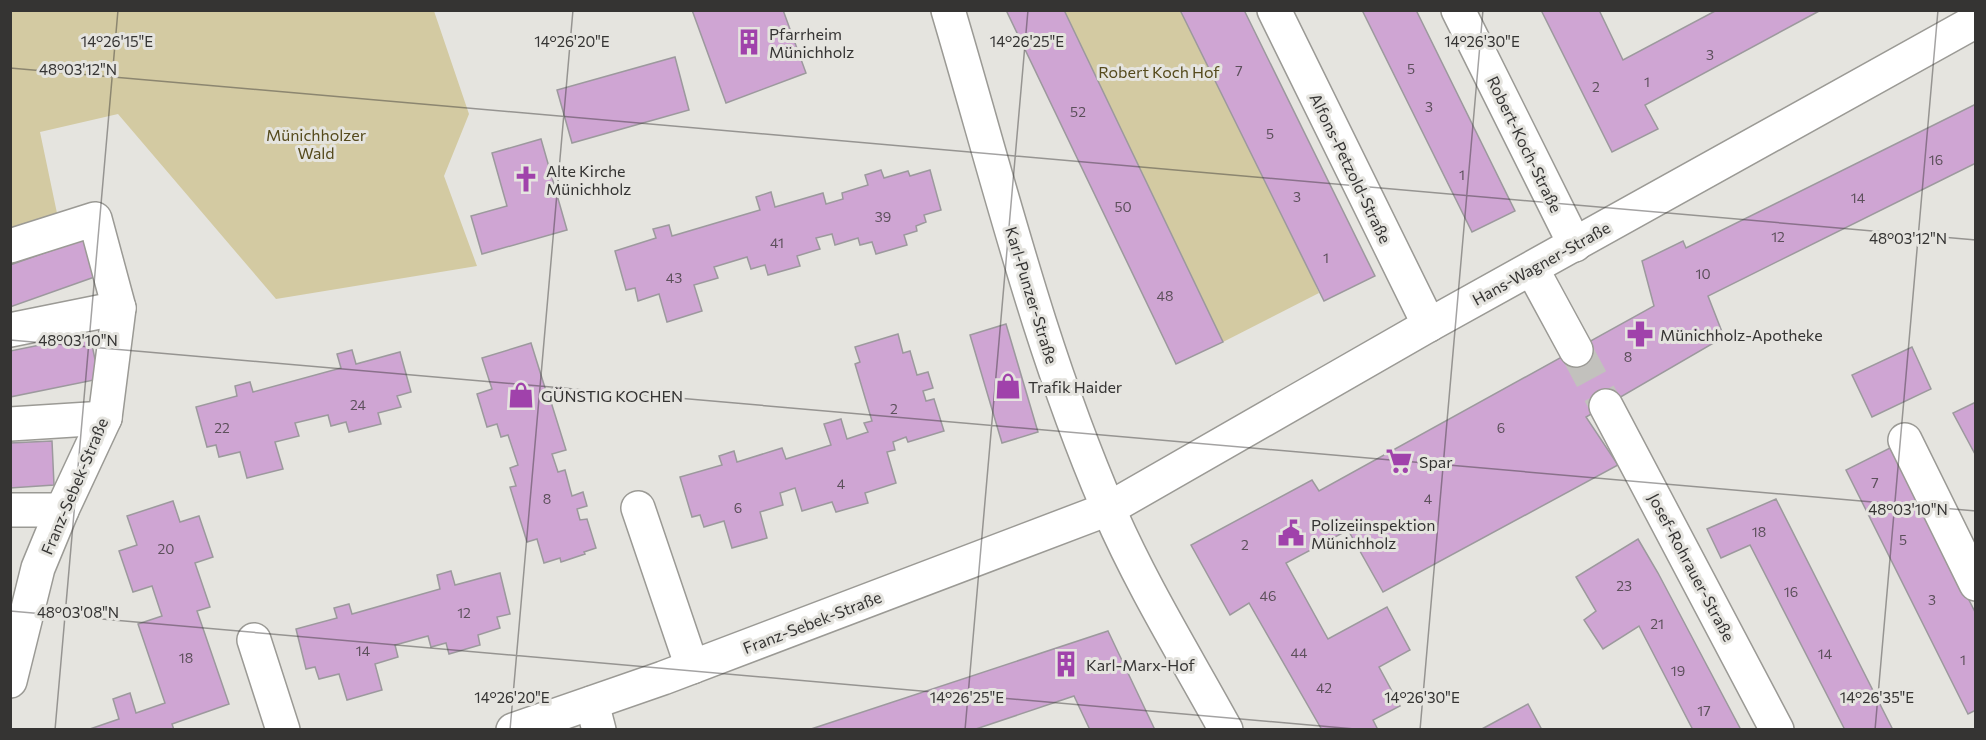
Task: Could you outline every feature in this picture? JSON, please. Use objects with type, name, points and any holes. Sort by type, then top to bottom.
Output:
[{"type":"street","name":"Karl-Punzer-Straße","points":[[948,10],[1053,367],[1108,509],[1133,562],[1226,729]]},
{"type":"street","name":"Alfons-Petzold-Straße","points":[[1274,10],[1429,325]]},
{"type":"street","name":"Robert-Koch-Straße","points":[[1458,10],[1575,245]]},
{"type":"street","name":"Hans-Wagner-Straße","points":[[1108,509],[1429,325],[1575,245],[1962,20]]},
{"type":"street","name":"Franz-Sebek-Straße","points":[[10,246],[96,219],[118,308],[105,418],[62,510],[39,568],[10,681]]},
{"type":"street","points":[[1532,269],[1576,350]]},
{"type":"street","points":[[10,330],[118,308]]},
{"type":"street","name":"Josef-Rohrauer-Straße","points":[[1606,406],[1777,729]]},
{"type":"street","points":[[10,424],[105,418]]},
{"type":"street","points":[[1905,440],[1976,584]]},
{"type":"street","points":[[638,508],[692,667]]},
{"type":"street","name":"Franz-Sebek-Straße","points":[[513,729],[595,716],[692,667],[1108,509]]},
{"type":"street","points":[[10,510],[62,510]]},
{"type":"street","points":[[254,640],[283,729]]},
{"type":"green space","name":"Münichholzer Wald","points":[[11,11],[434,11],[469,114],[444,176],[477,266],[276,299],[118,114],[40,132],[58,218],[11,231]]},
{"type":"green space","name":"Robert Koch Hof","points":[[1064,11],[1198,11],[1319,293],[1223,342]]},
{"type":"building","name":"Pfarrheim Münichholz","points":[[692,10],[783,10],[806,73],[726,103]]},
{"type":"building","points":[[1006,10],[1064,10],[1223,342],[1176,364]]},
{"type":"building","points":[[1180,10],[1244,10],[1375,276],[1324,301]]},
{"type":"building","points":[[1362,10],[1416,10],[1515,211],[1472,232]]},
{"type":"building","points":[[1541,10],[1599,10],[1623,60],[1717,10],[1821,10],[1645,105],[1658,129],[1612,152]]},
{"type":"building","points":[[675,57],[689,110],[572,143],[557,90]]},
{"type":"building","points":[[1976,104],[1976,163],[1708,296],[1724,337],[1586,417],[1618,465],[1383,592],[1348,530],[1286,563],[1328,639],[1387,607],[1410,650],[1379,667],[1400,706],[1373,720],[1378,730],[1322,730],[1249,603],[1230,615],[1191,545],[1312,480],[1319,491],[1654,306],[1642,261],[1683,241],[1686,248]]},
{"type":"building","name":"Alte Kirche Münichholz","points":[[541,139],[567,230],[482,254],[471,216],[507,206],[492,153]]},
{"type":"building","points":[[881,170],[884,178],[908,171],[910,176],[930,170],[941,210],[924,215],[926,222],[916,226],[917,231],[904,235],[907,245],[876,254],[872,242],[860,245],[858,238],[835,245],[832,234],[816,238],[820,249],[797,256],[800,266],[768,275],[765,265],[751,269],[747,257],[714,267],[718,278],[694,285],[702,311],[667,322],[659,294],[638,301],[635,288],[626,290],[615,251],[656,238],[653,229],[669,225],[672,236],[760,210],[756,197],[771,192],[775,207],[823,193],[826,204],[843,199],[842,193],[868,185],[865,175]]},
{"type":"building","points":[[90,237],[103,274],[10,307],[10,265]]},
{"type":"building","points":[[1006,324],[1038,432],[1002,443],[970,335]]},
{"type":"building","points":[[898,334],[903,353],[910,351],[917,375],[928,372],[933,388],[923,391],[926,401],[934,399],[944,431],[908,442],[906,437],[893,442],[895,450],[887,452],[896,483],[865,493],[868,503],[836,512],[832,502],[802,511],[795,488],[780,493],[783,505],[760,512],[767,538],[732,548],[724,521],[704,527],[700,515],[692,517],[680,477],[722,465],[719,456],[734,451],[737,462],[782,448],[786,459],[831,445],[824,424],[841,419],[847,439],[868,432],[864,423],[872,421],[855,364],[860,362],[855,347]]},
{"type":"building","points":[[90,335],[99,379],[10,397],[10,351]]},
{"type":"building","points":[[531,343],[546,391],[561,386],[565,398],[551,402],[566,450],[552,454],[558,472],[565,470],[572,496],[583,492],[587,506],[577,509],[580,520],[587,519],[596,548],[561,562],[560,558],[544,563],[537,539],[527,542],[510,487],[516,486],[510,468],[518,465],[508,435],[501,437],[497,424],[487,427],[477,394],[492,389],[482,358]]},
{"type":"building","points":[[1912,347],[1931,389],[1872,417],[1852,375]]},
{"type":"building","points":[[352,350],[356,364],[400,352],[411,392],[397,396],[401,407],[378,413],[381,424],[349,432],[346,422],[331,426],[328,415],[295,423],[299,436],[275,442],[283,469],[247,478],[240,452],[219,457],[216,445],[207,447],[196,407],[237,396],[235,386],[250,382],[253,392],[341,368],[337,354]]},
{"type":"building","points":[[1976,402],[1976,456],[1953,413]]},
{"type":"building","points":[[52,441],[54,485],[10,488],[10,443]]},
{"type":"building","points":[[1892,447],[1976,614],[1976,710],[1968,714],[1846,470]]},
{"type":"building","points":[[1776,499],[1893,730],[1845,730],[1750,545],[1721,558],[1707,529]]},
{"type":"building","points":[[173,501],[180,522],[199,516],[213,557],[195,563],[210,607],[197,611],[229,704],[172,724],[174,730],[87,730],[119,719],[113,699],[130,693],[136,713],[165,703],[138,624],[162,616],[152,586],[133,592],[119,551],[137,545],[127,516]]},
{"type":"building","points":[[1638,539],[1741,730],[1693,730],[1639,626],[1603,649],[1584,620],[1596,611],[1576,577]]},
{"type":"building","points":[[451,571],[455,585],[500,573],[510,614],[497,617],[500,628],[478,635],[480,645],[449,654],[446,643],[431,647],[428,636],[395,645],[398,657],[375,664],[382,690],[347,700],[339,674],[319,679],[315,667],[306,669],[296,629],[337,618],[334,608],[349,604],[352,614],[440,589],[437,575]]},
{"type":"building","name":"Karl-Marx-Hof","points":[[1108,631],[1155,730],[1090,730],[1074,696],[973,730],[808,730]]},
{"type":"building","points":[[1528,704],[1542,730],[1480,730]]},
{"type":"tunnel","points":[[1576,350],[1606,406]]},
{"type":"place","name":"Pfarrheim Münichholz","points":[[749,42]]},
{"type":"place","name":"Alte Kirche Münichholz","points":[[526,179]]},
{"type":"place","name":"Münichholz-Apotheke","points":[[1640,334]]},
{"type":"place","name":"Trafik Haider","points":[[1008,386]]},
{"type":"place","name":"GÜNSTIG KOCHEN","points":[[521,395]]},
{"type":"place","name":"Spar","points":[[1399,461]]},
{"type":"place","name":"Polizeiinspektion Münichholz","points":[[1291,533]]},
{"type":"place","name":"Karl-Marx-Hof","points":[[1066,664]]}]
